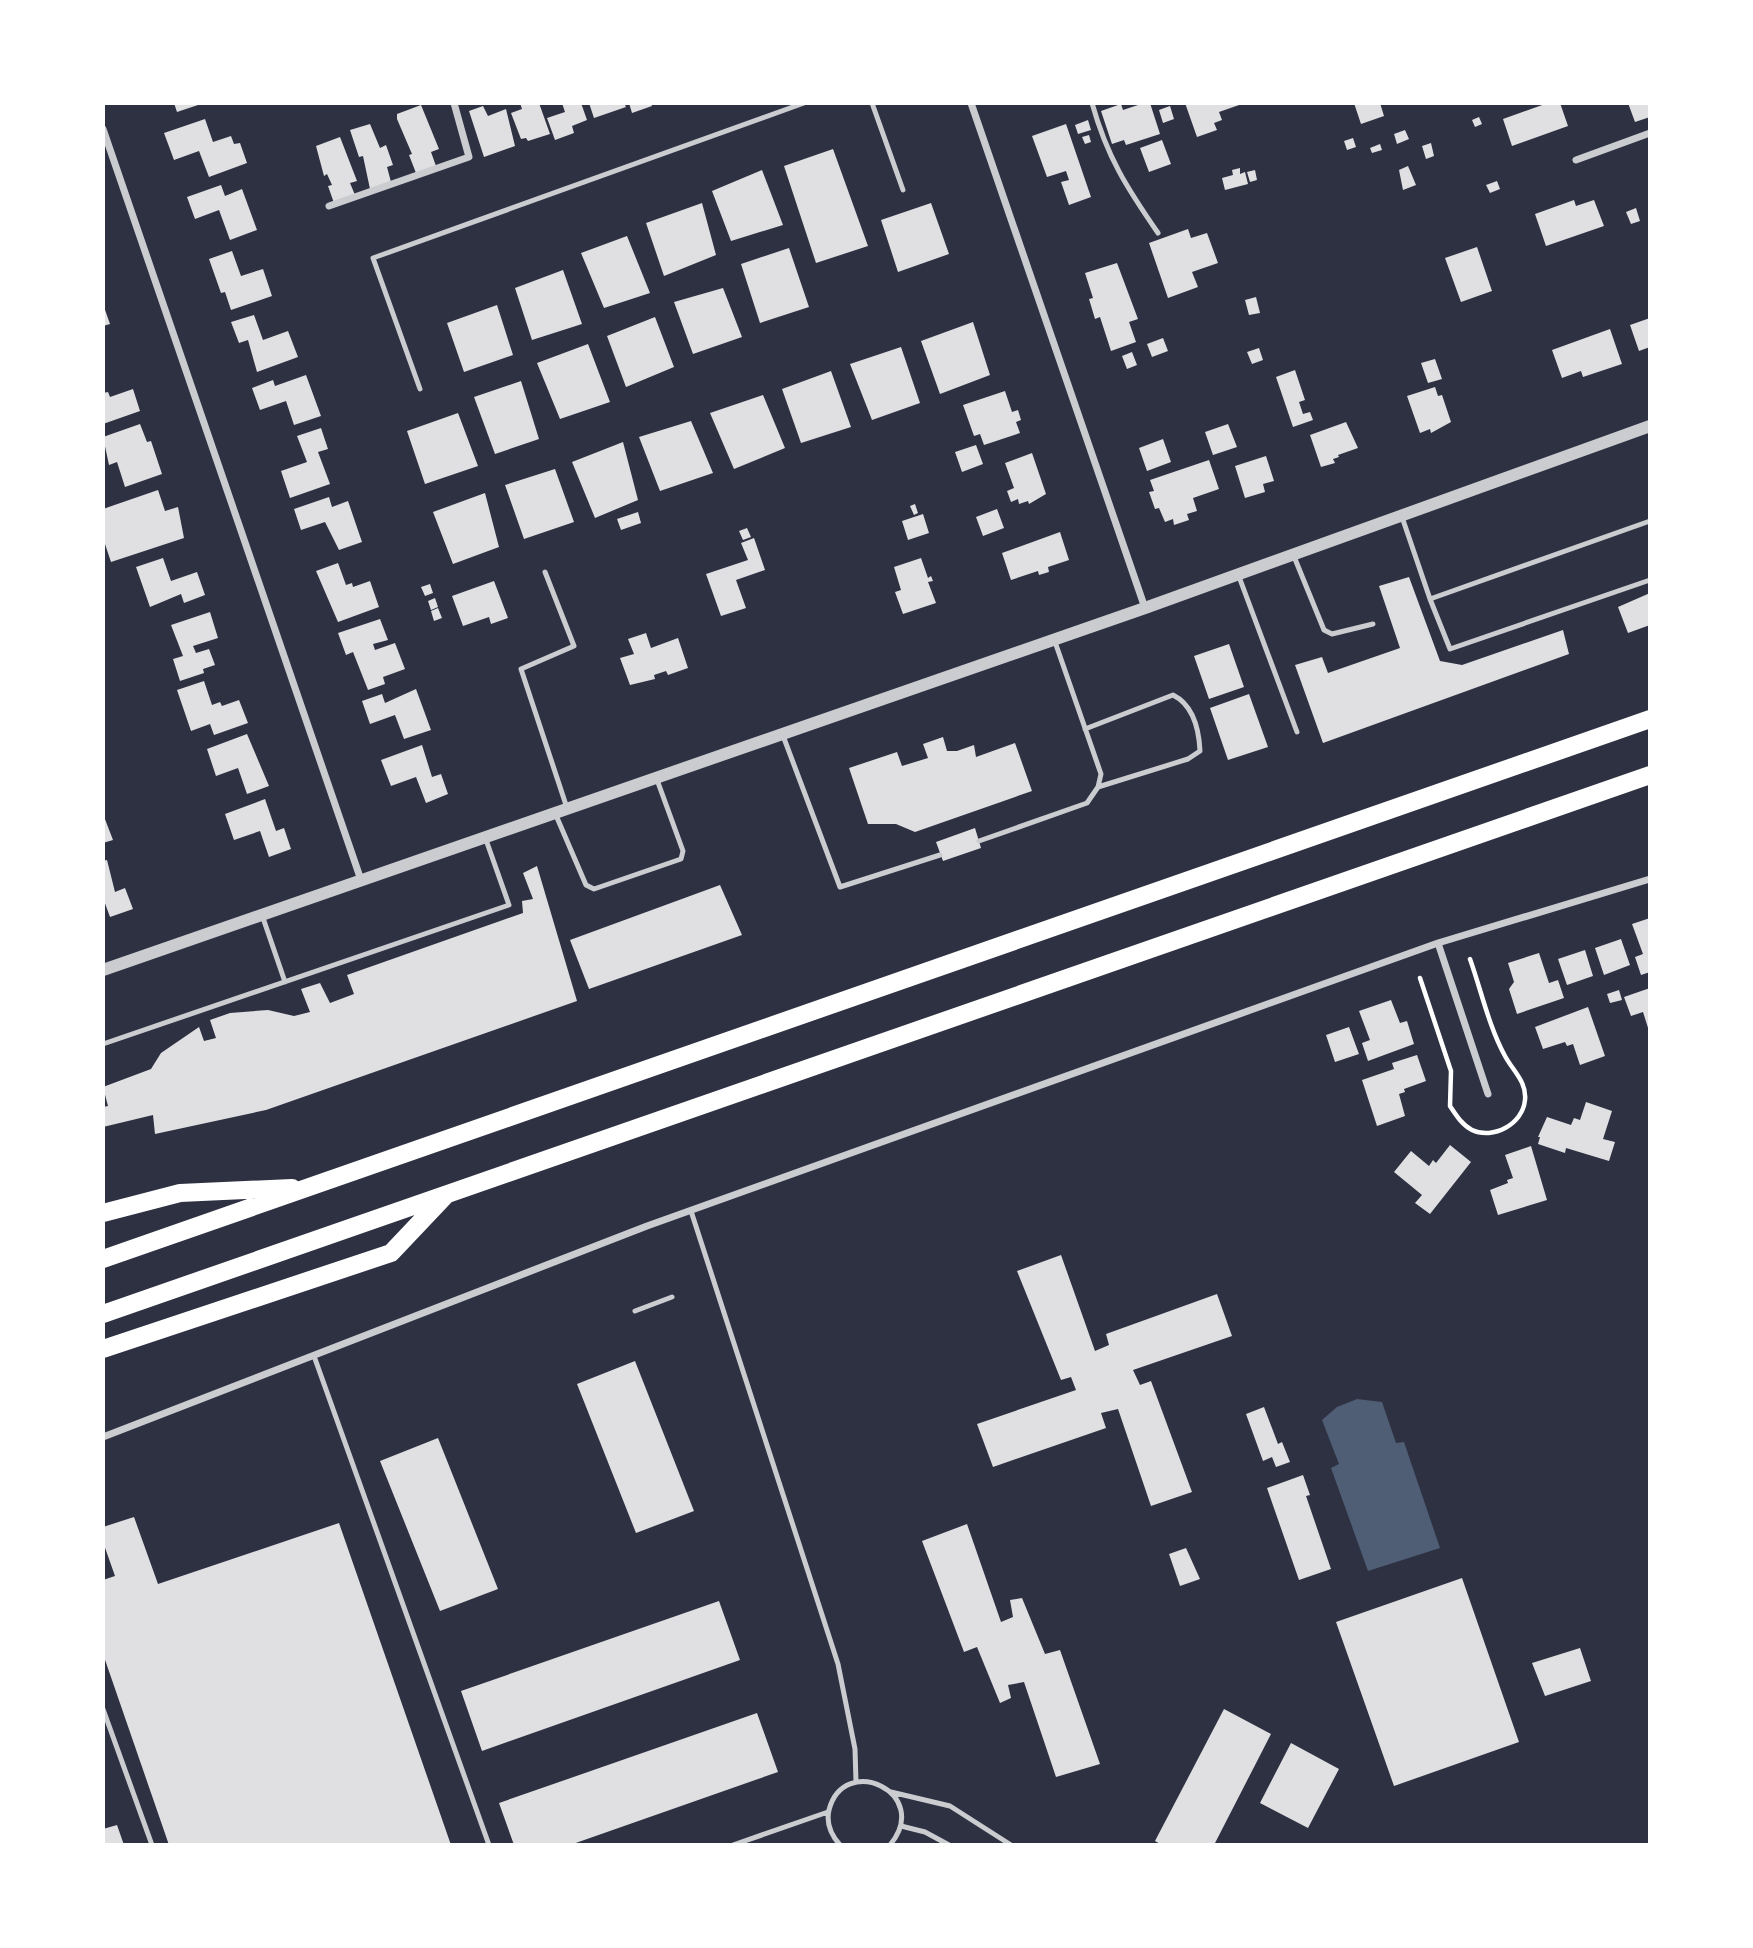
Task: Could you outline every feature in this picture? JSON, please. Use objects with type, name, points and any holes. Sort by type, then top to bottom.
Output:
[{"type":"highway","points":[[103,1259],[1650,719]]},
{"type":"highway","points":[[103,1314],[1650,775]]},
{"type":"highway","points":[[103,1213],[180,1193],[313,1186]]},
{"type":"highway","points":[[103,1349],[391,1253],[446,1195]]},
{"type":"street","points":[[329,206],[469,157],[454,103]]},
{"type":"street","points":[[971,103],[1145,608]]},
{"type":"street","points":[[103,129],[361,880]]},
{"type":"street","points":[[1576,160],[1650,133]]},
{"type":"street","points":[[103,970],[1145,608],[1650,426]]},
{"type":"street","points":[[103,1437],[187,1402],[691,1211],[1438,943],[1650,879]]},
{"type":"street","points":[[1438,943],[1488,1094]]},
{"type":"lane","points":[[420,389],[373,258],[804,103]]},
{"type":"lane","points":[[872,103],[903,190]]},
{"type":"lane","points":[[1093,103],[1101,135],[1120,177],[1158,233]]},
{"type":"lane","points":[[1402,516],[1450,649],[1650,580]]},
{"type":"lane","points":[[1430,598],[1650,521]]},
{"type":"lane","points":[[1293,554],[1324,630],[1332,634],[1373,624]]},
{"type":"lane","points":[[545,572],[574,646],[522,669],[561,810],[586,885],[594,889],[681,859],[683,852],[656,777]]},
{"type":"lane","points":[[1238,574],[1297,732]]},
{"type":"lane","points":[[979,841],[1087,803],[1098,787],[1101,774],[1054,639]]},
{"type":"lane","points":[[1085,729],[1173,695],[1184,701],[1199,730],[1200,751],[1188,759],[1098,787]]},
{"type":"lane","points":[[782,733],[840,887],[940,855]]},
{"type":"lane","points":[[103,1044],[509,905],[485,837]]},
{"type":"lane","points":[[262,915],[285,982]]},
{"type":"lane","points":[[691,1211],[838,1664],[856,1749],[856,1782]]},
{"type":"lane","points":[[635,1311],[672,1297]]},
{"type":"lane","points":[[314,1356],[489,1845]]},
{"type":"lane","points":[[103,1709],[152,1845]]},
{"type":"lane","points":[[840,1845],[830,1830],[828,1812],[838,1793],[856,1782],[868,1781],[891,1791],[950,1806],[1011,1845]]},
{"type":"lane","points":[[890,1845],[901,1826],[898,1802],[891,1791]]},
{"type":"lane","points":[[733,1845],[828,1812]]},
{"type":"lane","points":[[901,1826],[925,1832],[949,1845]]},
{"type":"water","points":[[1357,1399],[1382,1402],[1396,1443],[1404,1442],[1440,1548],[1368,1571],[1331,1468],[1339,1464],[1322,1420],[1337,1407]]},
{"type":"building","points":[[174,103],[201,103],[201,104],[177,112]]},
{"type":"building","points":[[520,103],[539,103],[550,134],[528,141],[526,138],[521,139],[511,113],[522,109]]},
{"type":"building","points":[[562,103],[581,103],[587,120],[572,126],[574,133],[555,140],[547,118],[565,112]]},
{"type":"building","points":[[589,103],[624,103],[626,107],[594,118]]},
{"type":"building","points":[[629,103],[651,103],[652,106],[632,113]]},
{"type":"building","points":[[1150,103],[1160,134],[1126,145],[1124,140],[1112,144],[1101,111],[1121,104],[1123,110]]},
{"type":"building","points":[[1185,103],[1242,104],[1219,112],[1222,120],[1214,123],[1217,130],[1197,137]]},
{"type":"building","points":[[1354,103],[1380,103],[1384,116],[1361,124]]},
{"type":"building","points":[[1548,103],[1560,103],[1568,126],[1512,146],[1503,119]]},
{"type":"building","points":[[1628,103],[1650,103],[1650,117],[1635,122]]},
{"type":"building","points":[[421,105],[439,149],[431,152],[436,166],[416,173],[397,114]]},
{"type":"building","points":[[483,106],[488,116],[506,109],[515,146],[484,157],[469,111]]},
{"type":"building","points":[[1170,106],[1174,119],[1163,123],[1159,110]]},
{"type":"building","points":[[1479,117],[1482,124],[1475,127],[1472,120]]},
{"type":"building","points":[[205,119],[213,142],[231,136],[234,144],[240,143],[247,163],[209,177],[199,151],[174,160],[164,133]]},
{"type":"building","points":[[1088,120],[1091,130],[1078,134],[1075,125]]},
{"type":"building","points":[[370,124],[380,148],[386,145],[393,165],[387,167],[391,182],[370,189],[363,156],[359,157],[350,130]]},
{"type":"building","points":[[1066,124],[1091,197],[1069,205],[1061,182],[1069,180],[1066,171],[1047,177],[1032,136]]},
{"type":"building","points":[[1405,130],[1409,139],[1397,144],[1394,134]]},
{"type":"building","points":[[1089,135],[1091,142],[1085,144],[1082,137]]},
{"type":"building","points":[[340,137],[357,181],[350,183],[355,195],[334,203],[328,186],[332,185],[327,174],[324,176],[316,146]]},
{"type":"building","points":[[1353,138],[1356,147],[1347,150],[1344,141]]},
{"type":"building","points":[[1162,140],[1171,164],[1149,172],[1140,148]]},
{"type":"building","points":[[1431,143],[1434,156],[1426,159],[1422,146]]},
{"type":"building","points":[[1380,144],[1382,150],[1372,153],[1370,148]]},
{"type":"building","points":[[833,149],[868,246],[816,263],[784,166]]},
{"type":"building","points":[[1408,166],[1416,185],[1403,190],[1399,170]]},
{"type":"building","points":[[1240,168],[1240,174],[1245,172],[1248,184],[1225,190],[1222,178],[1233,175],[1232,170]]},
{"type":"building","points":[[762,170],[783,225],[731,241],[712,191]]},
{"type":"building","points":[[1255,170],[1257,180],[1250,182],[1247,172]]},
{"type":"building","points":[[1497,181],[1500,189],[1490,193],[1486,185]]},
{"type":"building","points":[[221,185],[225,196],[242,189],[257,230],[230,240],[219,210],[195,219],[187,197]]},
{"type":"building","points":[[1574,200],[1576,206],[1594,200],[1604,226],[1546,246],[1535,214]]},
{"type":"building","points":[[702,203],[716,255],[664,276],[646,223]]},
{"type":"building","points":[[931,203],[949,254],[898,272],[881,220]]},
{"type":"building","points":[[1636,208],[1640,221],[1631,224],[1626,212]]},
{"type":"building","points":[[1188,229],[1191,238],[1207,233],[1218,263],[1192,272],[1198,287],[1168,298],[1149,243]]},
{"type":"building","points":[[627,236],[650,293],[604,308],[581,253]]},
{"type":"building","points":[[1477,247],[1492,291],[1461,302],[1445,258]]},
{"type":"building","points":[[789,248],[809,307],[760,323],[741,264]]},
{"type":"building","points":[[232,251],[241,276],[263,269],[272,296],[231,310],[225,292],[221,293],[209,259]]},
{"type":"building","points":[[1117,263],[1138,319],[1129,322],[1136,342],[1111,351],[1100,317],[1095,319],[1089,299],[1093,298],[1085,273]]},
{"type":"building","points":[[563,270],[582,324],[532,340],[515,288]]},
{"type":"building","points":[[723,288],[742,337],[693,354],[674,302]]},
{"type":"building","points":[[1256,297],[1260,313],[1249,315],[1245,300]]},
{"type":"building","points":[[103,304],[110,324],[103,326]]},
{"type":"building","points":[[497,305],[513,355],[464,372],[447,323]]},
{"type":"building","points":[[254,315],[263,340],[288,331],[298,357],[257,372],[248,340],[239,343],[231,322]]},
{"type":"building","points":[[655,317],[674,367],[626,387],[607,336]]},
{"type":"building","points":[[1650,318],[1650,347],[1639,351],[1630,325]]},
{"type":"building","points":[[973,322],[990,375],[940,394],[921,341]]},
{"type":"building","points":[[1610,329],[1622,364],[1583,377],[1581,371],[1562,378],[1552,350]]},
{"type":"building","points":[[1163,338],[1168,351],[1152,357],[1147,344]]},
{"type":"building","points":[[588,344],[610,402],[560,419],[537,363]]},
{"type":"building","points":[[901,347],[920,403],[872,420],[850,364]]},
{"type":"building","points":[[1259,348],[1263,360],[1252,364],[1247,352]]},
{"type":"building","points":[[1132,352],[1137,365],[1127,369],[1122,356]]},
{"type":"building","points":[[1435,359],[1442,379],[1428,383],[1421,363]]},
{"type":"building","points":[[1295,370],[1305,400],[1299,402],[1303,414],[1310,412],[1313,420],[1293,427],[1276,377]]},
{"type":"building","points":[[831,371],[851,427],[801,443],[782,389]]},
{"type":"building","points":[[306,375],[321,416],[294,425],[286,401],[260,410],[252,388],[273,380],[275,386]]},
{"type":"building","points":[[521,381],[539,439],[495,454],[474,397]]},
{"type":"building","points":[[1435,387],[1438,396],[1442,395],[1451,422],[1431,433],[1430,429],[1420,433],[1407,396]]},
{"type":"building","points":[[133,389],[140,411],[103,424],[103,393],[108,392],[110,397]]},
{"type":"building","points":[[1005,391],[1012,412],[1018,410],[1021,420],[1016,422],[1020,433],[984,445],[980,434],[974,436],[963,405]]},
{"type":"building","points":[[763,395],[785,448],[734,469],[710,413]]},
{"type":"building","points":[[458,413],[478,466],[425,484],[407,431]]},
{"type":"building","points":[[691,421],[713,473],[660,491],[639,437]]},
{"type":"building","points":[[1346,422],[1358,448],[1338,455],[1339,457],[1333,459],[1335,463],[1321,467],[1310,435]]},
{"type":"building","points":[[140,424],[147,442],[151,441],[162,474],[125,487],[117,462],[109,465],[103,437]]},
{"type":"building","points":[[1228,424],[1237,447],[1213,455],[1205,432]]},
{"type":"building","points":[[321,428],[328,449],[318,452],[330,484],[290,498],[281,471],[307,462],[297,436]]},
{"type":"building","points":[[1163,439],[1171,462],[1147,471],[1139,448]]},
{"type":"building","points":[[623,442],[638,500],[595,518],[572,462]]},
{"type":"building","points":[[976,445],[983,464],[962,472],[955,452]]},
{"type":"building","points":[[1032,453],[1046,494],[1029,504],[1028,501],[1019,504],[1018,499],[1011,502],[1007,491],[1014,488],[1005,463]]},
{"type":"building","points":[[1266,456],[1274,481],[1263,484],[1265,492],[1245,498],[1235,466]]},
{"type":"building","points":[[1209,460],[1219,489],[1193,498],[1197,511],[1187,514],[1189,520],[1174,525],[1173,519],[1165,522],[1159,508],[1155,509],[1149,492],[1154,491],[1150,480]]},
{"type":"building","points":[[555,469],[574,522],[524,539],[505,485]]},
{"type":"building","points":[[158,490],[165,511],[178,507],[184,538],[111,562],[103,538],[103,509]]},
{"type":"building","points":[[485,493],[499,547],[453,564],[433,512]]},
{"type":"building","points":[[329,497],[332,507],[348,501],[362,542],[339,550],[325,522],[301,530],[294,509]]},
{"type":"building","points":[[915,504],[918,513],[914,515],[910,506]]},
{"type":"building","points":[[997,509],[1004,528],[983,536],[976,517]]},
{"type":"building","points":[[638,512],[641,523],[621,530],[617,519]]},
{"type":"building","points":[[923,514],[929,533],[908,540],[902,521]]},
{"type":"building","points":[[747,528],[751,537],[743,540],[739,531]]},
{"type":"building","points":[[1060,532],[1069,560],[1048,567],[1049,572],[1039,575],[1038,571],[1011,580],[1002,553]]},
{"type":"building","points":[[754,538],[765,570],[736,580],[746,608],[721,616],[706,574],[748,560],[741,543]]},
{"type":"building","points":[[163,558],[171,581],[197,572],[205,595],[184,603],[181,594],[150,607],[136,567]]},
{"type":"building","points":[[921,558],[928,578],[931,576],[933,581],[928,582],[936,603],[903,614],[895,592],[901,590],[894,567]]},
{"type":"building","points":[[338,563],[346,585],[352,583],[353,587],[370,581],[379,607],[338,622],[316,571]]},
{"type":"building","points":[[1409,577],[1440,661],[1462,665],[1563,630],[1569,654],[1323,743],[1295,665],[1322,657],[1328,673],[1400,648],[1379,586]]},
{"type":"building","points":[[494,581],[508,618],[491,624],[489,617],[463,626],[452,596]]},
{"type":"building","points":[[430,584],[433,593],[425,596],[421,587]]},
{"type":"building","points":[[1650,593],[1650,625],[1628,633],[1618,607]]},
{"type":"building","points":[[435,598],[438,607],[431,610],[428,601]]},
{"type":"building","points":[[438,608],[442,618],[434,621],[431,611]]},
{"type":"building","points":[[210,612],[218,638],[193,646],[196,653],[209,649],[215,665],[203,669],[204,673],[180,681],[173,659],[183,656],[171,625]]},
{"type":"building","points":[[380,619],[388,640],[373,644],[375,650],[395,643],[405,669],[383,677],[385,684],[368,690],[353,652],[346,655],[338,633]]},
{"type":"building","points":[[646,633],[651,648],[678,638],[688,668],[668,675],[666,671],[654,675],[655,679],[630,685],[620,658],[634,654],[628,639]]},
{"type":"building","points":[[1229,644],[1244,687],[1209,699],[1194,656]]},
{"type":"building","points":[[204,681],[212,705],[220,702],[222,706],[239,700],[248,723],[214,735],[210,724],[191,731],[177,690]]},
{"type":"building","points":[[416,689],[431,730],[404,739],[395,715],[370,724],[362,701],[382,694],[385,703]]},
{"type":"building","points":[[1249,694],[1268,747],[1228,760],[1210,708]]},
{"type":"building","points":[[247,734],[269,786],[247,794],[238,768],[216,776],[207,749]]},
{"type":"building","points":[[943,737],[947,751],[957,751],[974,745],[976,757],[1015,743],[1032,791],[915,832],[896,824],[868,824],[849,768],[897,752],[902,766],[928,758],[923,744]]},
{"type":"building","points":[[422,745],[432,777],[441,774],[448,794],[426,803],[416,777],[391,786],[381,760]]},
{"type":"building","points":[[265,799],[276,831],[284,828],[291,849],[269,857],[260,831],[234,840],[225,814]]},
{"type":"building","points":[[103,814],[113,840],[103,843]]},
{"type":"building","points":[[975,828],[981,848],[943,861],[936,842]]},
{"type":"building","points":[[107,860],[115,892],[125,888],[133,909],[110,917],[103,898],[103,861]]},
{"type":"building","points":[[537,866],[577,1001],[266,1110],[155,1134],[153,1115],[103,1127],[103,1107],[108,1106],[103,1087],[151,1069],[161,1053],[199,1027],[204,1041],[216,1038],[210,1020],[230,1013],[268,1010],[294,1016],[310,1012],[301,989],[320,983],[330,1003],[354,994],[347,975],[523,913],[522,901],[533,899],[523,873]]},
{"type":"building","points":[[720,885],[742,935],[589,989],[570,940]]},
{"type":"building","points":[[1650,918],[1650,972],[1641,975],[1635,957],[1643,954],[1632,924]]},
{"type":"building","points":[[1621,939],[1630,965],[1604,975],[1595,948]]},
{"type":"building","points":[[1585,950],[1593,976],[1567,985],[1558,959]]},
{"type":"building","points":[[1539,953],[1549,983],[1558,980],[1564,998],[1517,1014],[1509,989],[1514,982],[1508,963]]},
{"type":"building","points":[[1650,988],[1649,1031],[1643,1012],[1631,1016],[1624,997]]},
{"type":"building","points":[[1619,990],[1622,1000],[1610,1003],[1607,994]]},
{"type":"building","points":[[1391,1000],[1400,1023],[1407,1021],[1414,1044],[1368,1061],[1362,1043],[1370,1040],[1359,1011]]},
{"type":"building","points":[[1588,1007],[1605,1056],[1580,1065],[1573,1044],[1567,1046],[1565,1042],[1543,1049],[1535,1027]]},
{"type":"building","points":[[1349,1027],[1359,1054],[1335,1062],[1326,1035]]},
{"type":"building","points":[[1417,1055],[1426,1081],[1404,1089],[1405,1092],[1399,1094],[1405,1116],[1377,1126],[1362,1080],[1394,1069],[1392,1063]]},
{"type":"building","points":[[1586,1102],[1612,1111],[1603,1139],[1615,1142],[1609,1161],[1566,1148],[1565,1153],[1538,1144],[1538,1137],[1547,1117],[1571,1125],[1574,1118],[1580,1120]]},
{"type":"building","points":[[1450,1145],[1471,1162],[1430,1214],[1415,1203],[1422,1195],[1394,1172],[1411,1151],[1429,1166],[1433,1160],[1436,1163]]},
{"type":"building","points":[[1531,1146],[1547,1200],[1498,1215],[1490,1190],[1508,1183],[1507,1180],[1513,1178],[1505,1155]]},
{"type":"building","points":[[1061,1255],[1095,1351],[1109,1345],[1106,1334],[1217,1294],[1232,1336],[1133,1370],[1140,1385],[1151,1381],[1192,1492],[1151,1506],[1118,1409],[1101,1413],[1106,1428],[993,1467],[977,1424],[1076,1390],[1071,1377],[1061,1380],[1017,1271]]},
{"type":"building","points":[[635,1361],[694,1511],[636,1533],[577,1384]]},
{"type":"building","points":[[1264,1407],[1278,1444],[1282,1442],[1290,1462],[1276,1467],[1272,1457],[1263,1461],[1246,1414]]},
{"type":"building","points":[[438,1438],[498,1589],[440,1611],[380,1461]]},
{"type":"building","points":[[1303,1475],[1310,1495],[1306,1496],[1331,1569],[1299,1580],[1267,1488]]},
{"type":"building","points":[[134,1517],[158,1584],[339,1523],[451,1845],[169,1845],[103,1654],[103,1580],[115,1576],[103,1542],[103,1527]]},
{"type":"building","points":[[967,1524],[1001,1622],[1013,1617],[1010,1600],[1022,1598],[1045,1654],[1060,1650],[1100,1764],[1056,1777],[1024,1682],[1008,1685],[1011,1698],[1000,1703],[977,1647],[964,1652],[922,1541]]},
{"type":"building","points":[[1186,1548],[1200,1579],[1180,1586],[1169,1554]]},
{"type":"building","points":[[1462,1578],[1519,1742],[1394,1786],[1336,1622]]},
{"type":"building","points":[[719,1601],[740,1660],[482,1751],[461,1691]]},
{"type":"building","points":[[1580,1648],[1591,1681],[1545,1696],[1532,1663]]},
{"type":"building","points":[[1224,1709],[1271,1734],[1214,1845],[1162,1845],[1155,1841]]},
{"type":"building","points":[[757,1713],[778,1772],[570,1845],[514,1845],[499,1803]]},
{"type":"building","points":[[1291,1743],[1339,1769],[1308,1828],[1260,1803]]},
{"type":"building","points":[[117,1825],[124,1845],[103,1845],[103,1829]]}]
